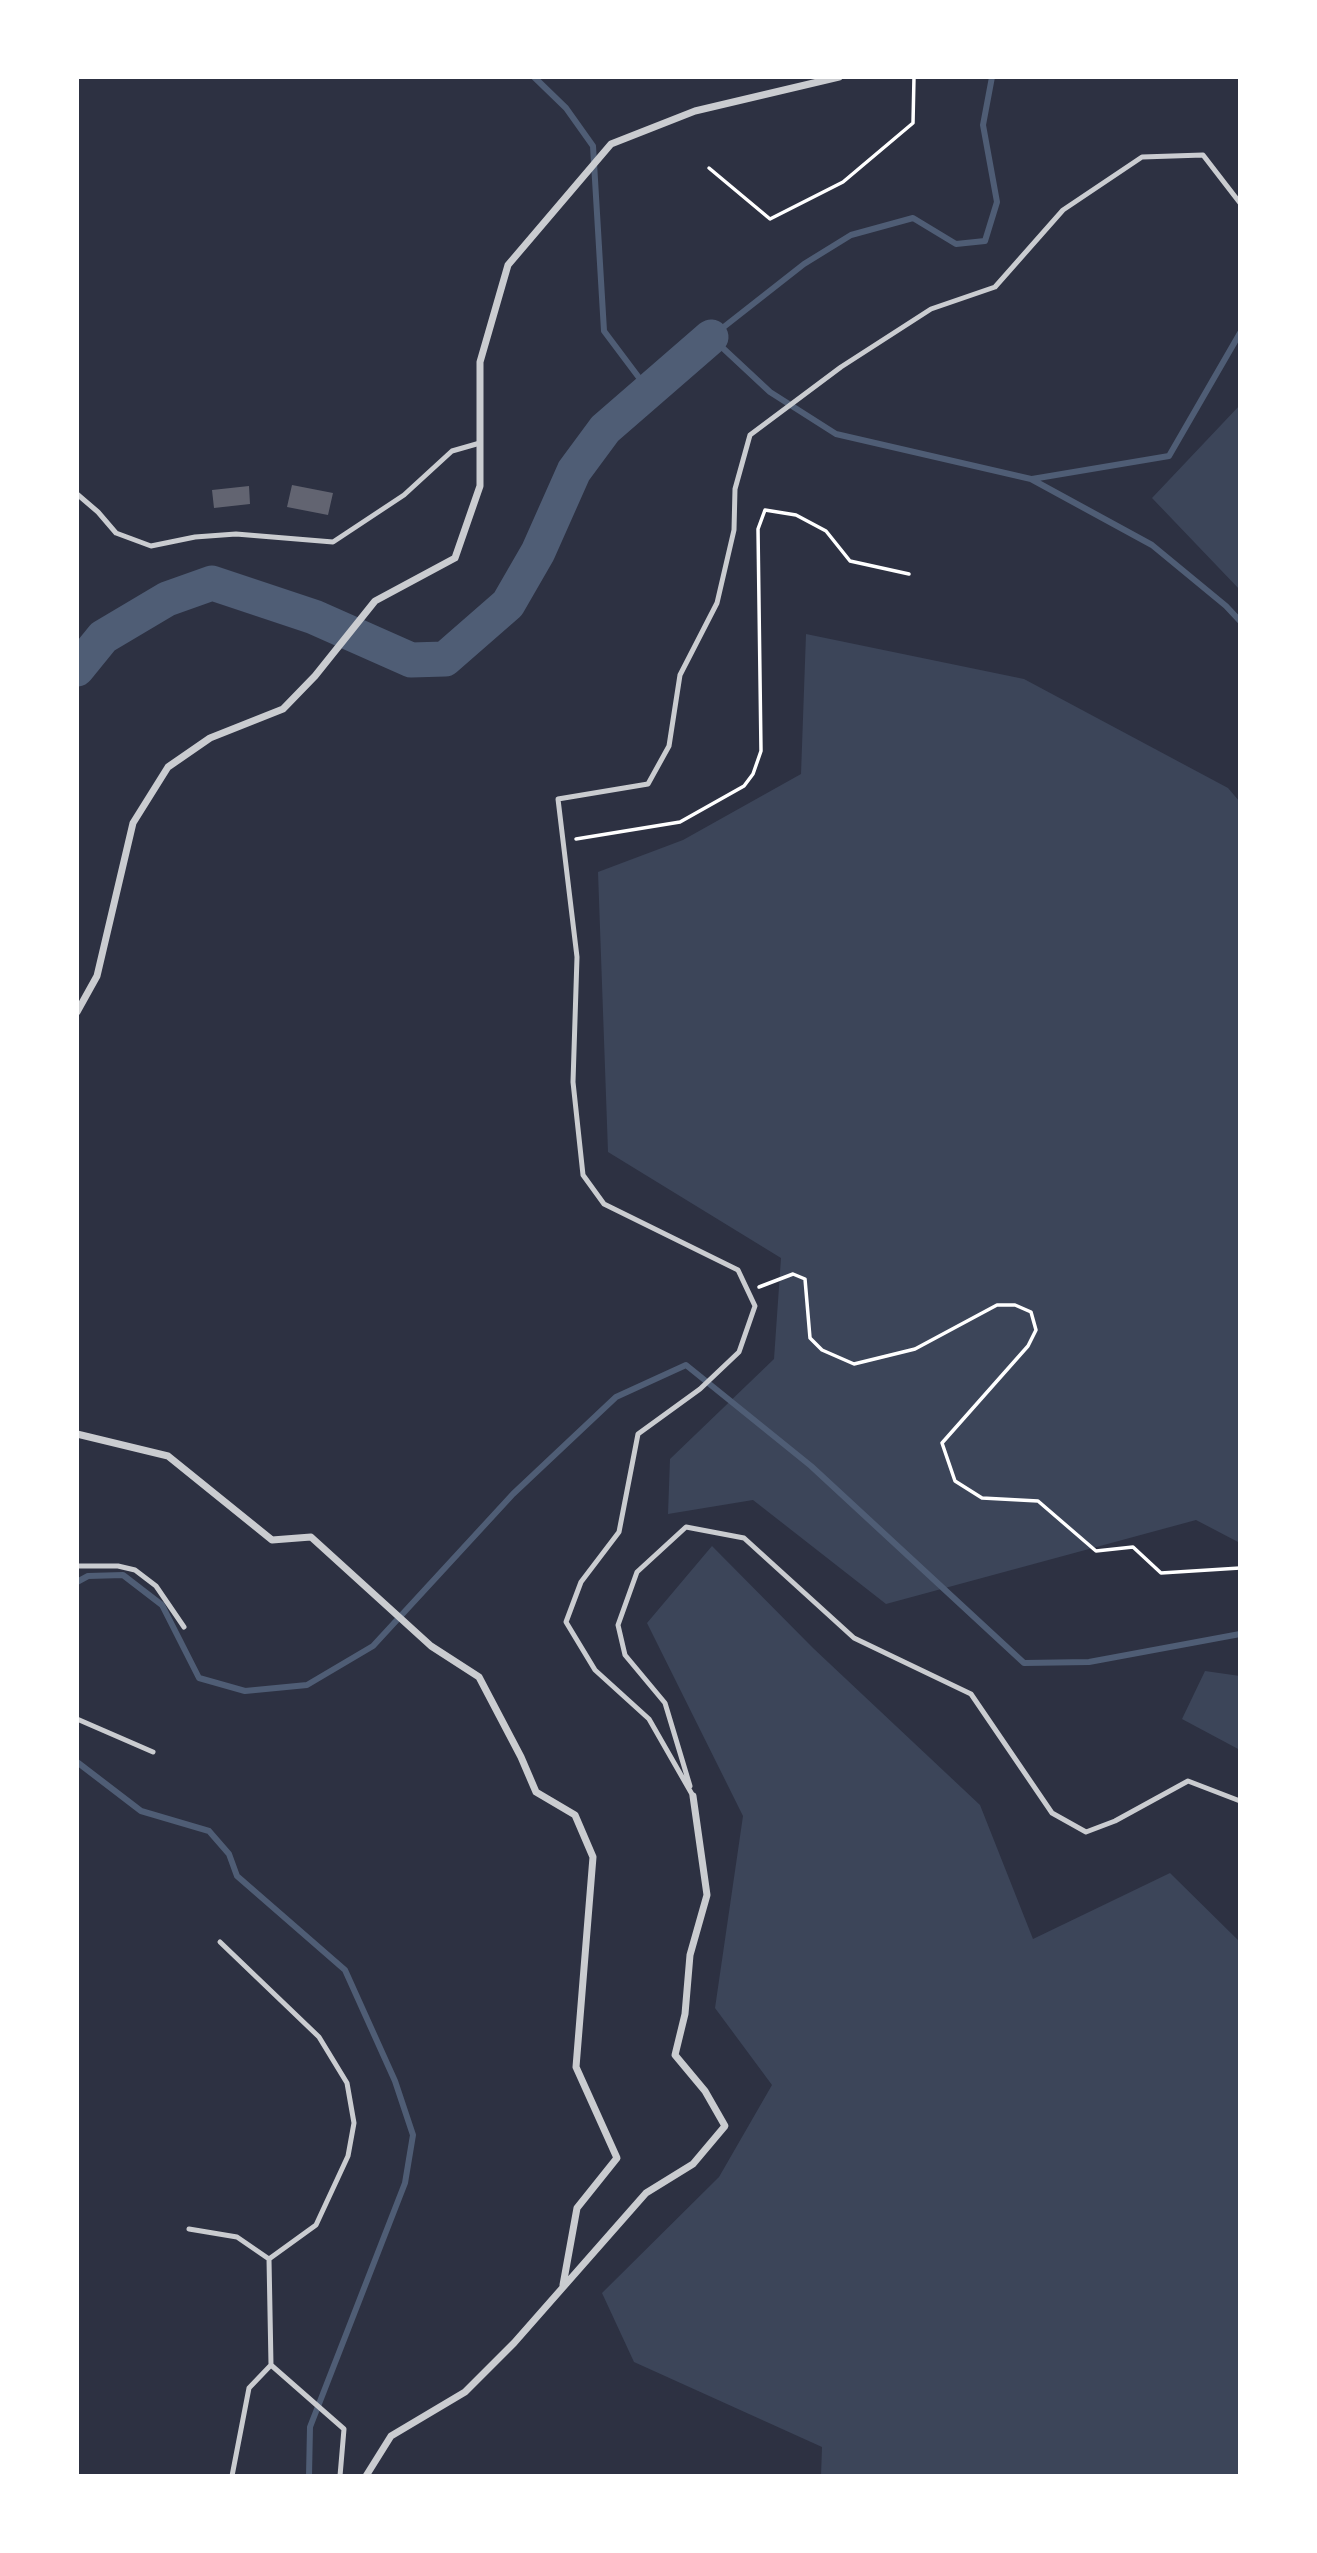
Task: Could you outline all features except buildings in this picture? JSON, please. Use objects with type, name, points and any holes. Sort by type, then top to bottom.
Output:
[{"type":"street","points":[[77,1012],[97,976],[133,823],[168,766],[209,738],[283,709],[316,676],[375,601],[455,558],[480,486],[480,362],[508,265],[611,144],[695,111],[838,77]]},
{"type":"street","points":[[77,1434],[168,1456],[272,1540],[311,1537],[431,1646],[479,1676],[536,1792],[575,1815],[593,1857],[576,2067],[617,2158],[577,2208],[563,2285]]},
{"type":"street","points":[[366,2476],[391,2436],[465,2392],[514,2343],[646,2193],[693,2164],[725,2126],[705,2091],[675,2055],[685,2014],[690,1955],[708,1895],[693,1796]]},
{"type":"lane","points":[[693,1796],[649,1719],[596,1670],[566,1622],[580,1582],[619,1532],[638,1434],[700,1389],[739,1352],[755,1306],[738,1270],[604,1204],[583,1175],[573,1082],[577,957],[558,799],[648,783],[669,746],[680,675],[718,603],[734,530],[735,489],[750,435],[841,367],[931,309],[995,287],[1063,210],[1142,157],[1203,155],[1240,203]]},
{"type":"lane","points":[[77,495],[98,512],[116,533],[151,546],[195,537],[236,534],[333,542],[404,495],[452,450],[480,443]]},
{"type":"lane","points":[[693,1796],[664,1703],[625,1655],[618,1625],[637,1572],[686,1527],[744,1538],[854,1638],[971,1694],[1052,1813],[1086,1832],[1115,1821],[1188,1781],[1240,1801]]},
{"type":"lane","points":[[77,1566],[118,1566],[135,1570],[156,1586],[184,1627]]},
{"type":"lane","points":[[77,1719],[153,1752]]},
{"type":"lane","points":[[219,1942],[319,2037],[347,2083],[354,2123],[348,2156],[316,2225],[269,2259]]},
{"type":"lane","points":[[189,2229],[237,2237],[269,2259]]},
{"type":"lane","points":[[232,2476],[248,2388],[271,2365],[269,2259]]},
{"type":"lane","points":[[271,2365],[344,2429],[340,2476]]},
{"type":"path","points":[[709,168],[770,219],[843,182],[913,123],[914,77]]},
{"type":"path","points":[[564,841],[680,822],[744,786],[752,774],[761,751],[758,529],[765,510],[796,515],[826,531],[850,561],[909,574]]},
{"type":"path","points":[[748,1292],[793,1274],[805,1279],[810,1338],[822,1350],[854,1364],[915,1349],[997,1305],[1015,1305],[1031,1312],[1036,1330],[1028,1346],[942,1443],[955,1481],[982,1498],[1038,1501],[1096,1551],[1133,1547],[1161,1573],[1240,1568]]},
{"type":"shaded area","points":[[1240,405],[1240,590],[1152,498]]},
{"type":"shaded area","points":[[806,634],[1024,679],[1228,788],[1240,802],[1240,1543],[1196,1520],[886,1604],[753,1500],[668,1514],[670,1459],[774,1359],[781,1258],[608,1152],[598,872],[683,840],[801,774]]},
{"type":"shaded area","points":[[712,1546],[813,1648],[980,1805],[1033,1939],[1170,1873],[1240,1942],[1240,2476],[821,2476],[822,2447],[634,2362],[602,2293],[719,2177],[772,2085],[715,2008],[743,1816],[647,1623]]},
{"type":"shaded area","points":[[1205,1671],[1240,1676],[1240,1750],[1182,1719]]},
{"type":"waterway","points":[[534,77],[566,108],[593,146],[604,331],[649,391]]},
{"type":"waterway","points":[[992,77],[983,125],[997,202],[985,241],[956,244],[913,218],[851,235],[804,264],[711,337],[770,392],[836,434],[1031,479],[1152,545],[1226,606],[1240,621]]},
{"type":"waterway","points":[[1032,479],[1169,456],[1240,333]]},
{"type":"waterway","points":[[77,669],[103,637],[167,599],[212,583],[314,617],[411,660],[445,659],[508,604],[538,552],[574,471],[605,429],[711,337]]},
{"type":"waterway","points":[[77,1582],[88,1576],[123,1575],[162,1605],[199,1678],[245,1691],[307,1685],[373,1646],[513,1494],[616,1397],[686,1365],[811,1466],[1024,1663],[1089,1662],[1240,1634]]},
{"type":"waterway","points":[[77,1762],[141,1811],[209,1831],[229,1854],[237,1876],[345,1970],[395,2081],[413,2135],[405,2183],[310,2427],[309,2476]]}]
